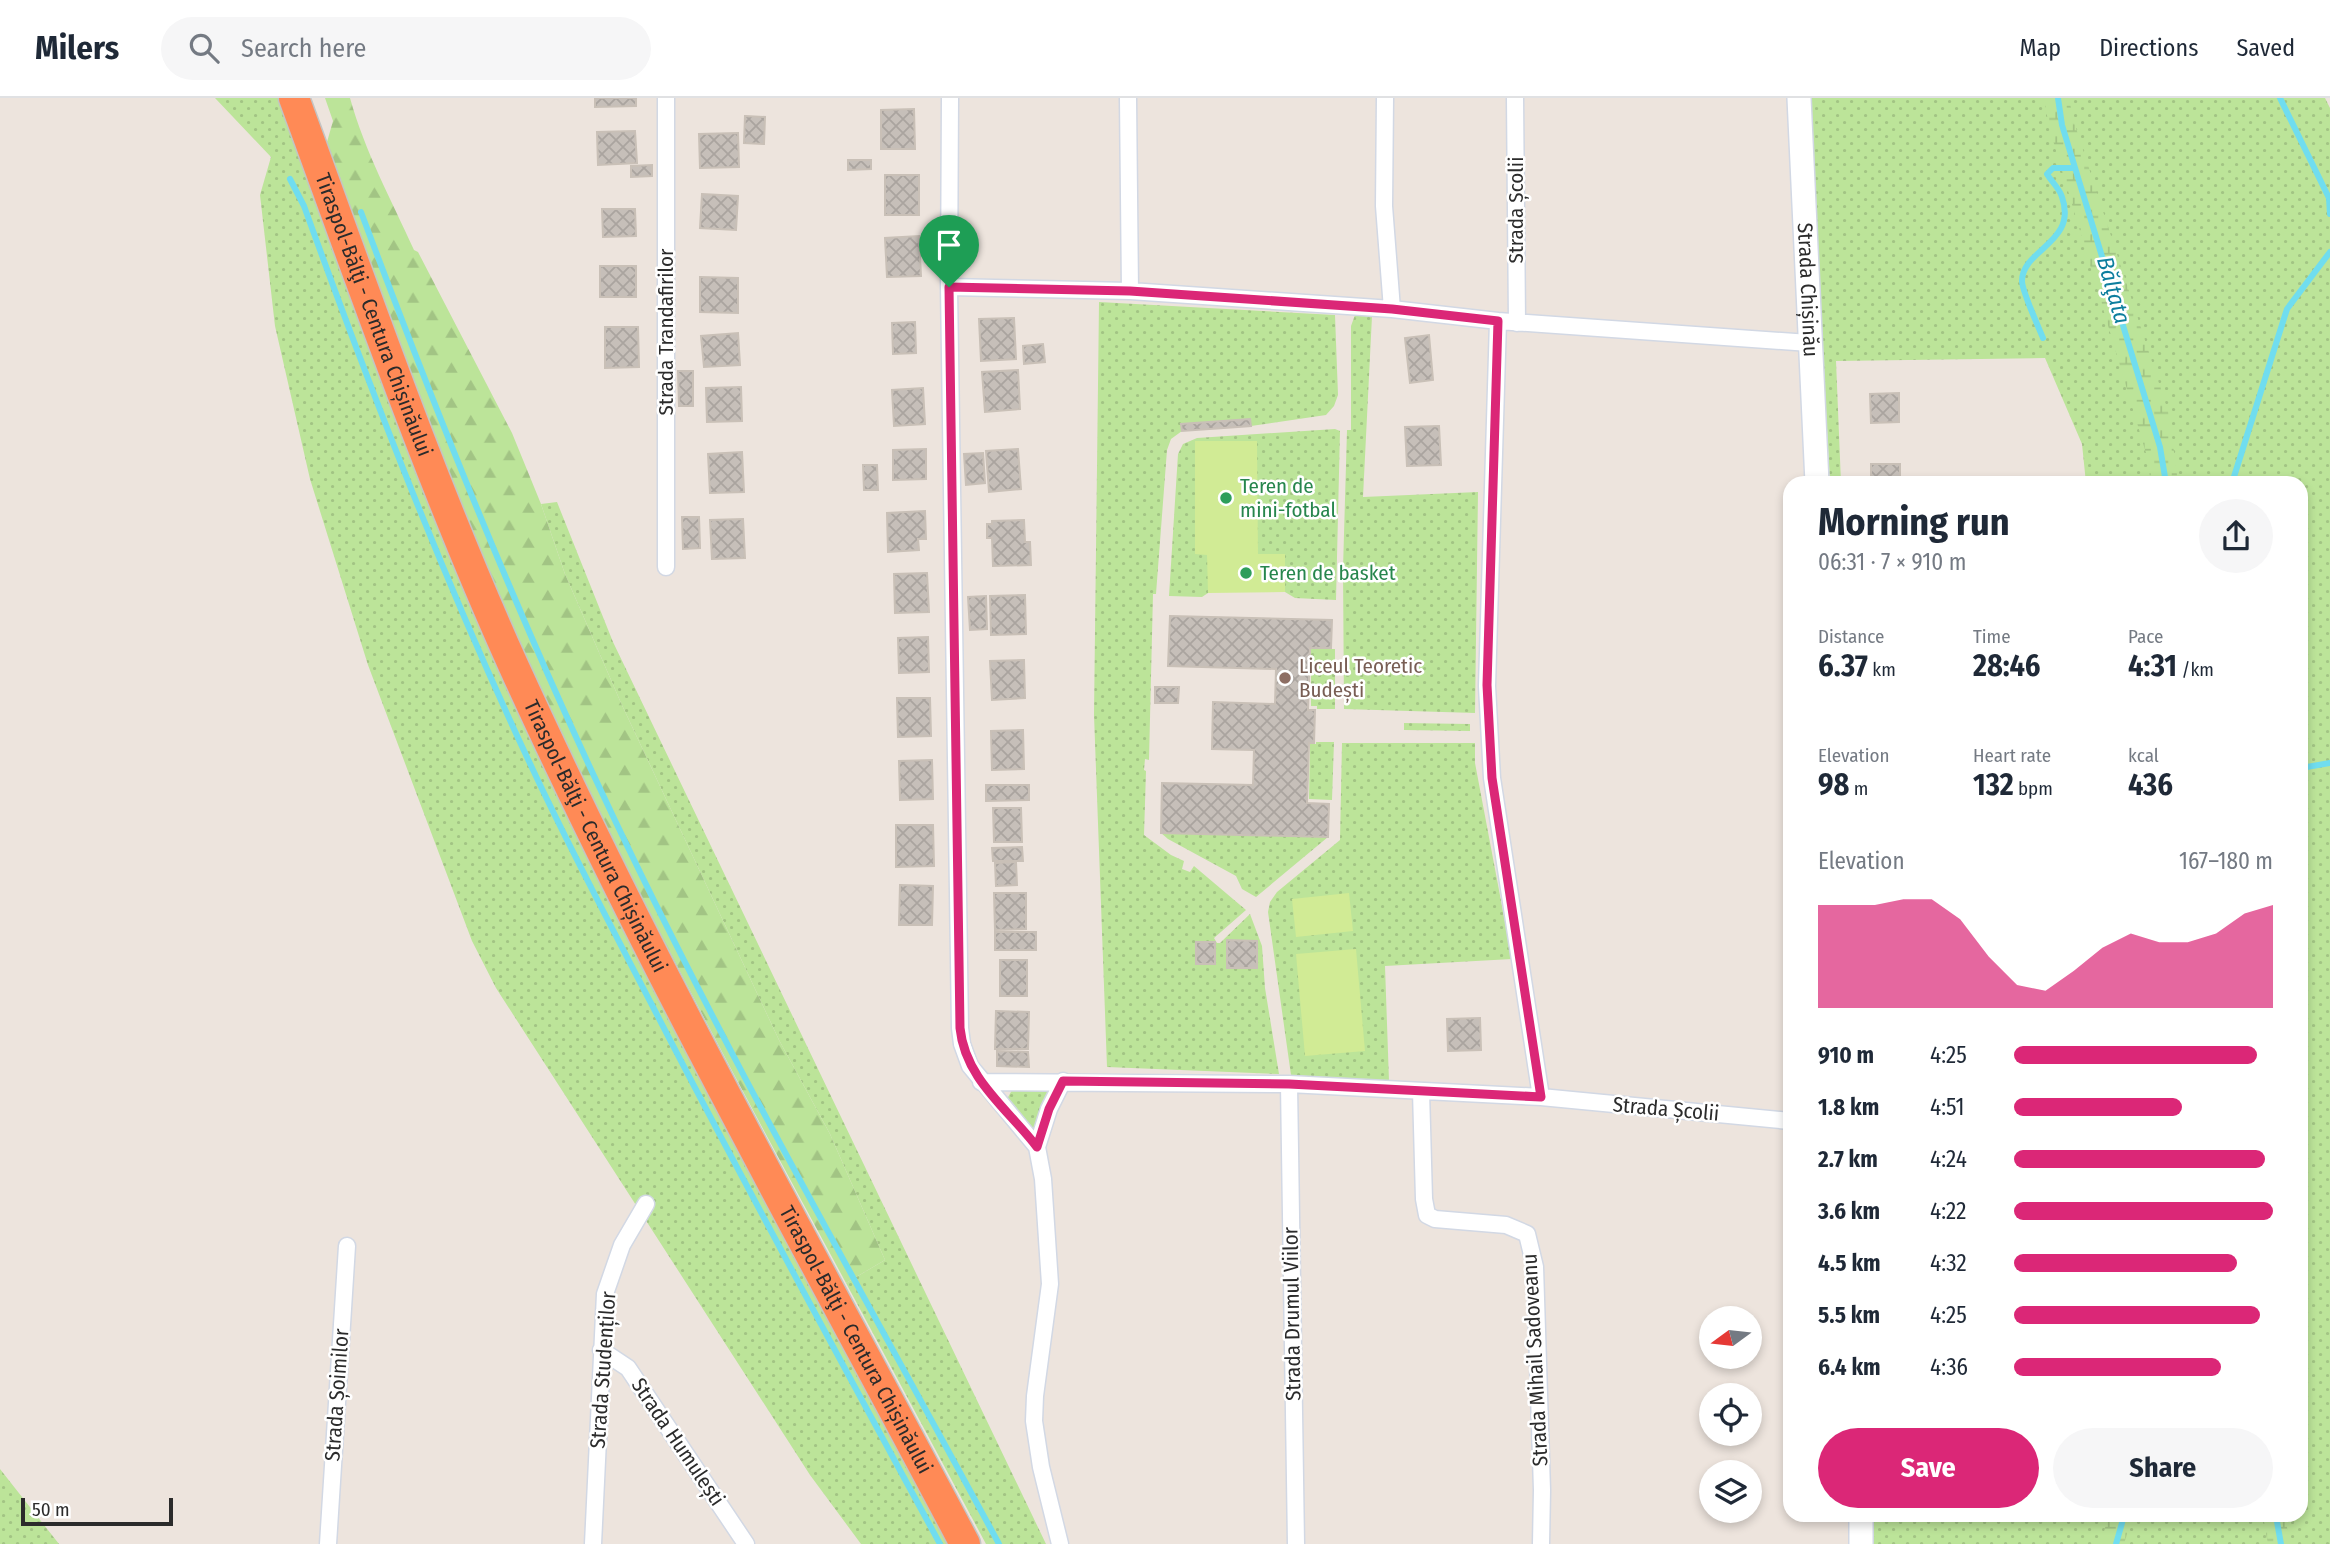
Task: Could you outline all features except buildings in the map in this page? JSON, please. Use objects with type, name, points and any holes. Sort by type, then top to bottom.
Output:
[{"type":"highway","name":"Tiraspol-Bălţi - Centura Chișinăului","points":[[295,98],[419,440],[477,581],[560,767],[643,934],[965,1544]]},
{"type":"street","name":"Strada Trandafirilor","points":[[666,98],[666,567]]},
{"type":"street","points":[[950,98],[949,287],[960,1028],[962,1044],[970,1066],[1037,1147]]},
{"type":"street","points":[[1128,98],[1130,291]]},
{"type":"street","points":[[1385,98],[1384,206],[1392,309]]},
{"type":"street","name":"Strada Școlii","points":[[1515,98],[1517,323]]},
{"type":"street","name":"Strada Chișinău","points":[[1799,98],[1817,476]]},
{"type":"street","points":[[949,287],[1130,291],[1392,309],[1517,323],[1809,343]]},
{"type":"street","points":[[1498,321],[1487,685],[1492,778],[1541,1097]]},
{"type":"street","points":[[1060,1544],[1041,1468],[1034,1422],[1050,1284],[1043,1178],[1037,1147],[1049,1109],[1063,1081]]},
{"type":"street","name":"Strada Școlii","points":[[981,1082],[1289,1084],[1541,1097],[1783,1120]]},
{"type":"street","name":"Strada Drumul Viilor","points":[[1289,1084],[1296,1544]]},
{"type":"street","name":"Strada Mihail Sadoveanu","points":[[1421,1091],[1424,1199],[1427,1214],[1435,1219],[1506,1225],[1527,1234],[1535,1267],[1542,1490],[1541,1544]]},
{"type":"street","name":"Strada Studenților","points":[[593,1544],[605,1294],[622,1245],[646,1204]]},
{"type":"street","name":"Strada Șoimilor","points":[[328,1544],[346,1246]]},
{"type":"street","name":"Strada Humulești","points":[[601,1350],[628,1367],[746,1544]]},
{"type":"street","points":[[1861,1522],[1861,1544]]},
{"type":"green space","points":[[215,98],[282,98],[402,423],[954,1544],[861,1544],[810,1475],[496,988],[472,941],[368,665],[310,479],[275,326],[260,195],[271,157]]},
{"type":"green space","points":[[325,98],[350,98],[371,156],[414,250],[418,252],[512,433],[541,504],[565,574],[621,703],[779,1040],[830,1134],[885,1260],[846,1283],[609,833],[481,556],[420,402],[327,142],[333,121]]},
{"type":"green space","points":[[1809,98],[2325,98],[2330,108],[2330,1544],[1874,1544],[1874,1522],[2308,1522],[2308,476],[2085,476],[2082,444],[2045,358],[1836,361],[1841,476],[1830,476]]},
{"type":"green space","points":[[2044,98],[2069,98],[2073,119],[2169,414],[2177,476],[2150,476],[2146,453],[2049,127]]},
{"type":"green space","points":[[1099,302],[1335,315],[1338,395],[1334,406],[1326,415],[1251,426],[1250,419],[1182,424],[1182,431],[1171,439],[1167,450],[1156,594],[1153,594],[1149,760],[1145,759],[1144,770],[1144,835],[1184,861],[1182,869],[1190,872],[1194,866],[1246,910],[1214,938],[1217,943],[1250,914],[1262,946],[1265,988],[1279,1074],[1107,1067],[1094,715]]},
{"type":"green space","points":[[1355,315],[1372,316],[1363,497],[1478,492],[1475,713],[1344,709],[1343,569],[1347,430],[1351,430],[1351,326]]},
{"type":"green space","points":[[1335,429],[1340,431],[1336,600],[1295,598],[1285,592],[1284,554],[1208,554],[1208,593],[1202,597],[1169,596],[1178,454],[1183,444],[1197,438]]},
{"type":"green space","name":"Teren de mini-fotbal","points":[[1195,441],[1257,441],[1258,554],[1285,554],[1285,592],[1208,593],[1207,555],[1195,554]]},
{"type":"green space","points":[[557,502],[613,642],[1046,1544],[986,1544],[846,1283],[885,1260],[830,1134],[779,1040],[621,703],[565,574],[541,504]]},
{"type":"green space","points":[[1311,649],[1335,649],[1335,709],[1317,709],[1317,706],[1311,706]]},
{"type":"green space","points":[[1404,723],[1470,724],[1470,731],[1404,730]]},
{"type":"green space","points":[[1334,742],[1332,800],[1309,799],[1310,744]]},
{"type":"green space","points":[[1342,743],[1475,743],[1475,763],[1512,959],[1385,966],[1389,1081],[1291,1075],[1268,912],[1270,902],[1277,892],[1340,840]]},
{"type":"green space","points":[[1161,833],[1328,837],[1256,897],[1242,889],[1236,876]]},
{"type":"green space","points":[[1349,893],[1353,931],[1296,937],[1292,899]]},
{"type":"green space","points":[[1356,949],[1365,1051],[1305,1056],[1296,954]]},
{"type":"green space","points":[[1046,1089],[1048,1093],[1037,1127],[1033,1131],[1006,1101],[1012,1090]]},
{"type":"green space","points":[[0,1469],[59,1544],[0,1544]]},
{"type":"green space","points":[[2106,1522],[2130,1522],[2124,1544],[2101,1544]]},
{"type":"green space","points":[[2264,1522],[2286,1522],[2290,1544],[2268,1544]]},
{"type":"waterway","name":"Bălţata","points":[[2058,98],[2062,125],[2160,447],[2165,476]]},
{"type":"waterway","points":[[2280,98],[2329,198],[2330,214]]},
{"type":"waterway","points":[[2043,338],[2023,286],[2024,270],[2056,235],[2065,213],[2062,197],[2047,174],[2053,168],[2075,168]]},
{"type":"waterway","points":[[290,179],[304,206],[384,421],[441,562],[548,802],[794,1275],[940,1544]]},
{"type":"waterway","points":[[361,212],[476,506],[603,795],[746,1079],[999,1544]]},
{"type":"waterway","points":[[2234,476],[2287,309],[2330,252]]},
{"type":"waterway","points":[[2308,767],[2330,763]]},
{"type":"waterway","points":[[2116,1544],[2122,1522]]},
{"type":"waterway","name":"Bălţata","points":[[2277,1522],[2281,1544]]},
{"type":"place","name":"Teren de mini-fotbal","points":[[1226,498]]},
{"type":"place","name":"Teren de basket","points":[[1246,573]]},
{"type":"place","name":"Liceul Teoretic Budești","points":[[1285,678]]},
{"type":"route","points":[[949,287],[1130,291],[1392,309],[1498,321],[1487,685],[1492,778],[1541,1097],[1289,1084],[1063,1081],[1049,1109],[1037,1147],[981,1082],[970,1066],[962,1044],[960,1028],[949,287]]}]
